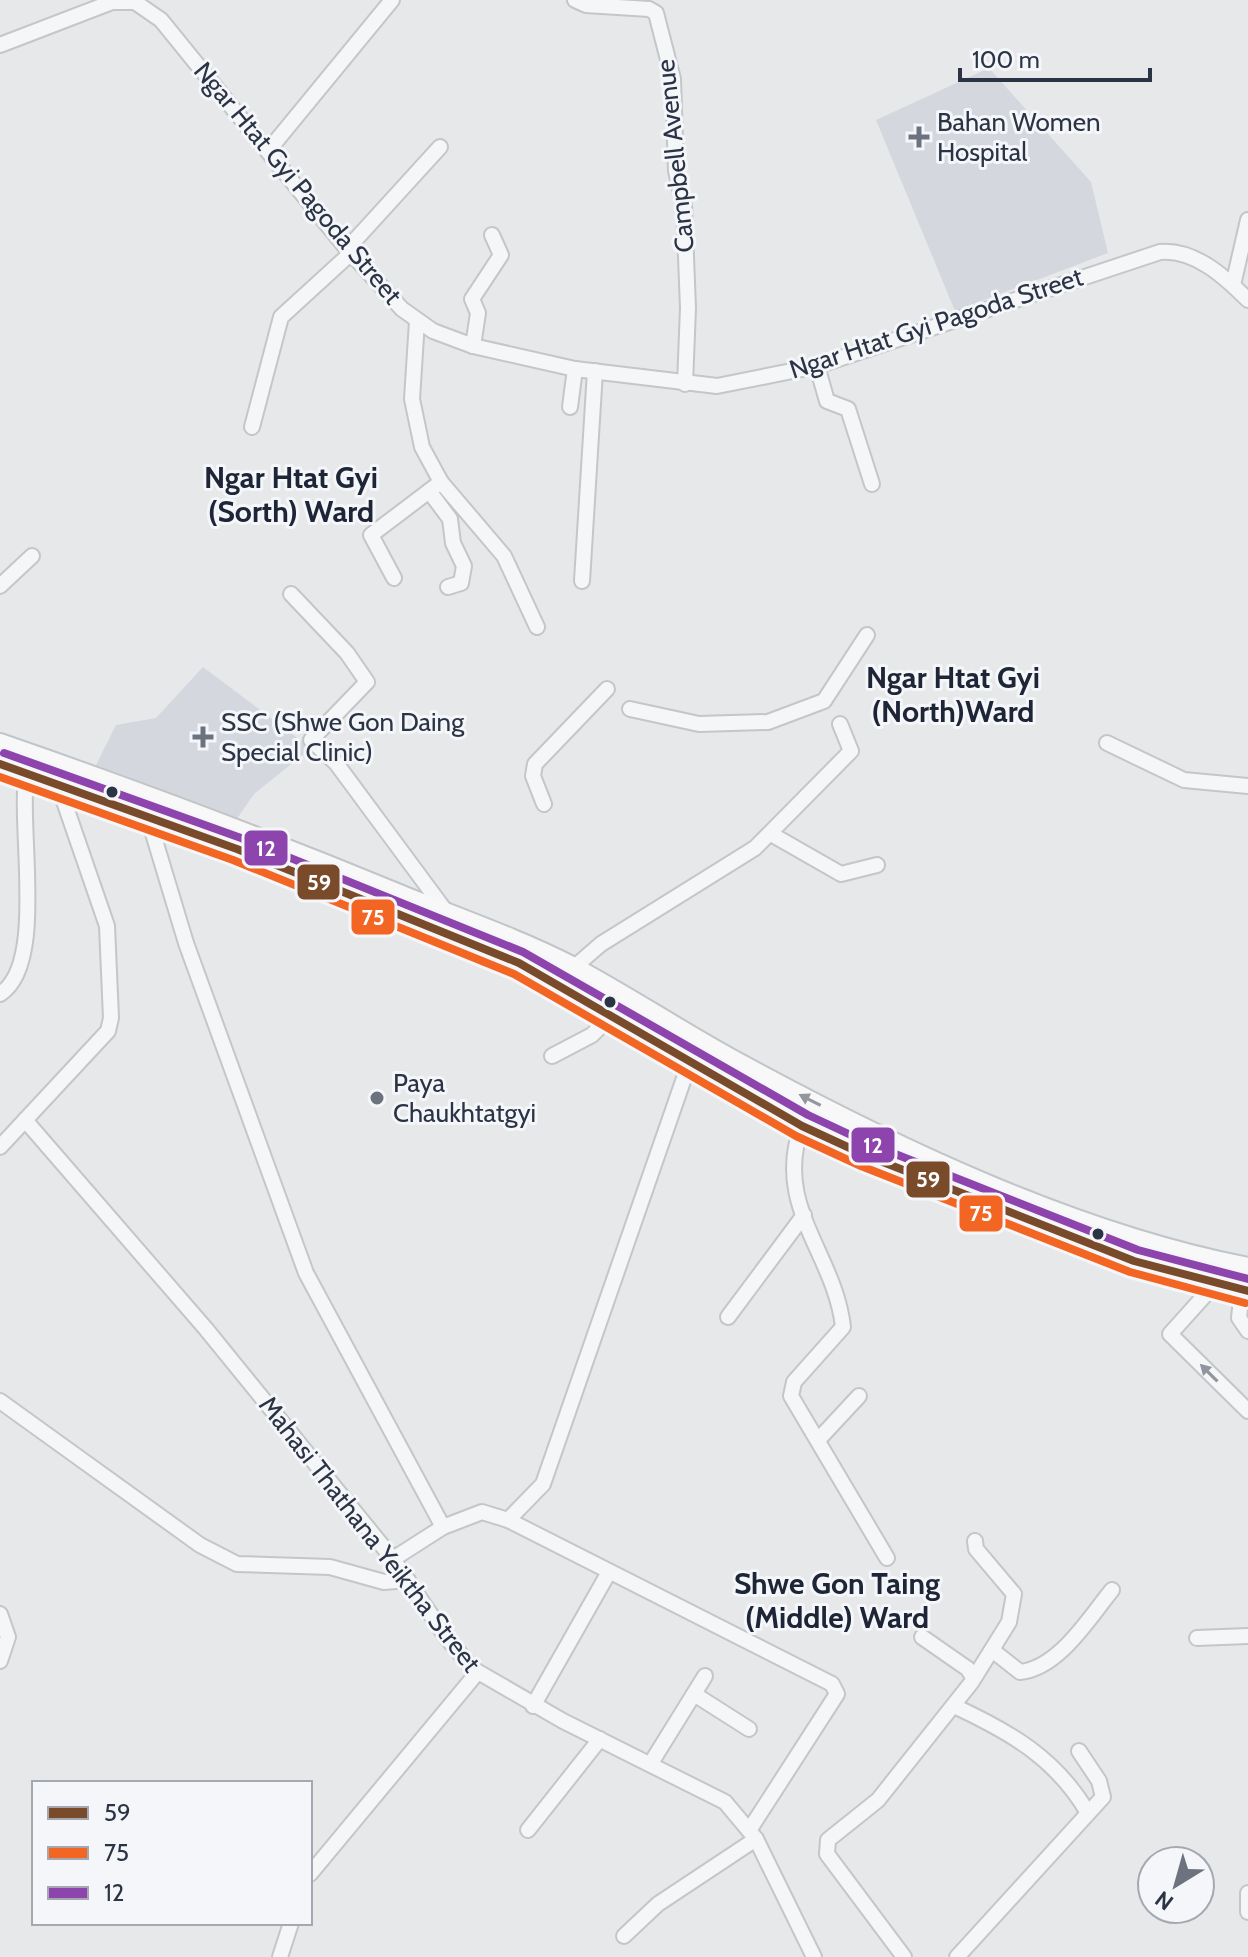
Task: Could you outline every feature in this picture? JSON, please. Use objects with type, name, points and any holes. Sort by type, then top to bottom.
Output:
[{"type":"main road","points":[[0,743],[239,828],[573,967],[742,1065],[909,1151],[1098,1226],[1200,1258],[1248,1267]]},
{"type":"main road","points":[[0,764],[148,817],[426,925],[556,983],[802,1126],[991,1207],[1134,1261],[1245,1291]]},
{"type":"main road","points":[[58,784],[63,765]]},
{"type":"street","points":[[268,151],[392,0]]},
{"type":"street","name":"Campbell Avenue","points":[[575,0],[586,5],[649,9],[656,13],[673,79],[676,171],[684,206],[688,308],[685,384]]},
{"type":"street","name":"Ngar Htat Gyi Pagoda Street","points":[[0,45],[112,2],[135,2],[161,20],[349,251],[417,321],[473,346],[575,369],[717,386],[817,366],[1160,252],[1177,251],[1189,255],[1233,285],[1248,300]]},
{"type":"street","points":[[252,427],[281,317],[349,251],[440,147]]},
{"type":"street","points":[[1233,285],[1248,220]]},
{"type":"street","points":[[473,346],[478,313],[472,299],[501,255],[492,235]]},
{"type":"street","points":[[417,321],[412,399],[422,447],[450,519],[453,543],[464,566],[461,583],[448,587]]},
{"type":"street","points":[[817,366],[827,401],[848,409],[872,484]]},
{"type":"street","points":[[570,407],[575,369]]},
{"type":"street","points":[[582,581],[595,371]]},
{"type":"street","points":[[394,578],[371,535],[435,486]]},
{"type":"street","points":[[435,486],[504,556],[537,627]]},
{"type":"street","points":[[0,586],[32,556]]},
{"type":"street","points":[[291,594],[347,653],[367,682],[311,740],[336,763],[447,913]]},
{"type":"street","points":[[630,709],[699,724],[768,722],[824,701],[867,635]]},
{"type":"street","points":[[544,804],[533,776],[535,764],[607,689]]},
{"type":"street","points":[[556,983],[573,967],[659,906],[755,848],[771,834],[851,751],[840,724]]},
{"type":"street","points":[[1107,743],[1184,780],[1248,786]]},
{"type":"street","points":[[0,994],[13,978],[27,942],[26,773],[31,754]]},
{"type":"street","points":[[0,1147],[108,1031],[111,1018],[107,926],[58,784]]},
{"type":"street","points":[[148,817],[186,943],[306,1273],[443,1527]]},
{"type":"street","points":[[771,834],[841,874],[877,865]]},
{"type":"street","points":[[552,1056],[592,1035],[613,1014]]},
{"type":"street","points":[[508,1520],[543,1484],[690,1061]]},
{"type":"street","name":"Mahasi Thathana Yeiktha Street","points":[[25,1120],[206,1329],[393,1559],[446,1637],[477,1673],[533,1706],[725,1802],[753,1834],[814,1957]]},
{"type":"street","points":[[802,1126],[792,1152],[793,1183],[843,1327],[792,1388],[791,1396],[887,1558]]},
{"type":"street","points":[[728,1317],[804,1215]]},
{"type":"street","points":[[1215,1284],[1170,1334],[1248,1411]]},
{"type":"street","points":[[1245,1291],[1239,1318],[1248,1331]]},
{"type":"street","points":[[819,1439],[859,1396]]},
{"type":"street","points":[[0,1401],[193,1540],[237,1564],[330,1567],[384,1582],[408,1580]]},
{"type":"street","points":[[393,1559],[443,1527],[482,1512],[508,1520],[609,1572],[637,1583],[832,1684],[837,1694],[753,1834],[658,1904],[624,1936]]},
{"type":"street","points":[[904,1957],[827,1854],[828,1840],[878,1800],[954,1706],[1009,1622],[1014,1594],[976,1549],[975,1541]]},
{"type":"street","points":[[533,1706],[609,1572]]},
{"type":"street","points":[[992,1650],[1020,1672],[1034,1667],[1067,1644],[1112,1590]]},
{"type":"street","points":[[0,1614],[8,1637],[0,1661]]},
{"type":"street","points":[[1197,1638],[1248,1636]]},
{"type":"street","points":[[922,1637],[968,1669],[972,1676]]},
{"type":"street","points":[[312,1872],[477,1673]]},
{"type":"street","points":[[651,1763],[705,1676]]},
{"type":"street","points":[[694,1694],[749,1729]]},
{"type":"street","points":[[954,1706],[1001,1728],[1048,1760],[1073,1787],[1088,1813]]},
{"type":"street","points":[[528,1830],[600,1739]]},
{"type":"street","points":[[957,1957],[1103,1797],[1099,1781],[1079,1751]]},
{"type":"street","points":[[1248,1893],[1248,1912]]},
{"type":"street","points":[[280,1957],[290,1925]]},
{"type":"shaded area","points":[[989,68],[1091,182],[1108,253],[955,311],[876,120]]},
{"type":"shaded area","name":"SSC (Shwe Gon Daing Special Clinic)","points":[[203,667],[311,748],[254,794],[234,823],[94,769],[116,725],[156,718]]},
{"type":"transit line","name":"12","points":[[4,753],[241,838],[523,952],[808,1115],[870,1144],[1138,1250],[1248,1279]]},
{"type":"transit line","name":"59","points":[[0,764],[237,849],[519,963],[802,1126],[865,1155],[1134,1261],[1248,1291]]},
{"type":"transit line","name":"75","points":[[0,777],[233,860],[514,974],[796,1136],[861,1166],[1130,1272],[1245,1303]]},
{"type":"place","name":"Bahan Women Hospital","points":[[919,137]]},
{"type":"place","name":"SSC (Shwe Gon Daing Special Clinic)","points":[[203,737]]},
{"type":"place","name":"Paya Chaukhtatgyi","points":[[377,1098]]},
{"type":"district","name":"Ngar Htat Gyi (Sorth) Ward","points":[[291,495]]},
{"type":"district","name":"Ngar Htat Gyi (North)Ward","points":[[953,695]]},
{"type":"district","name":"Shwe Gon Taing (Middle) Ward","points":[[837,1601]]}]
